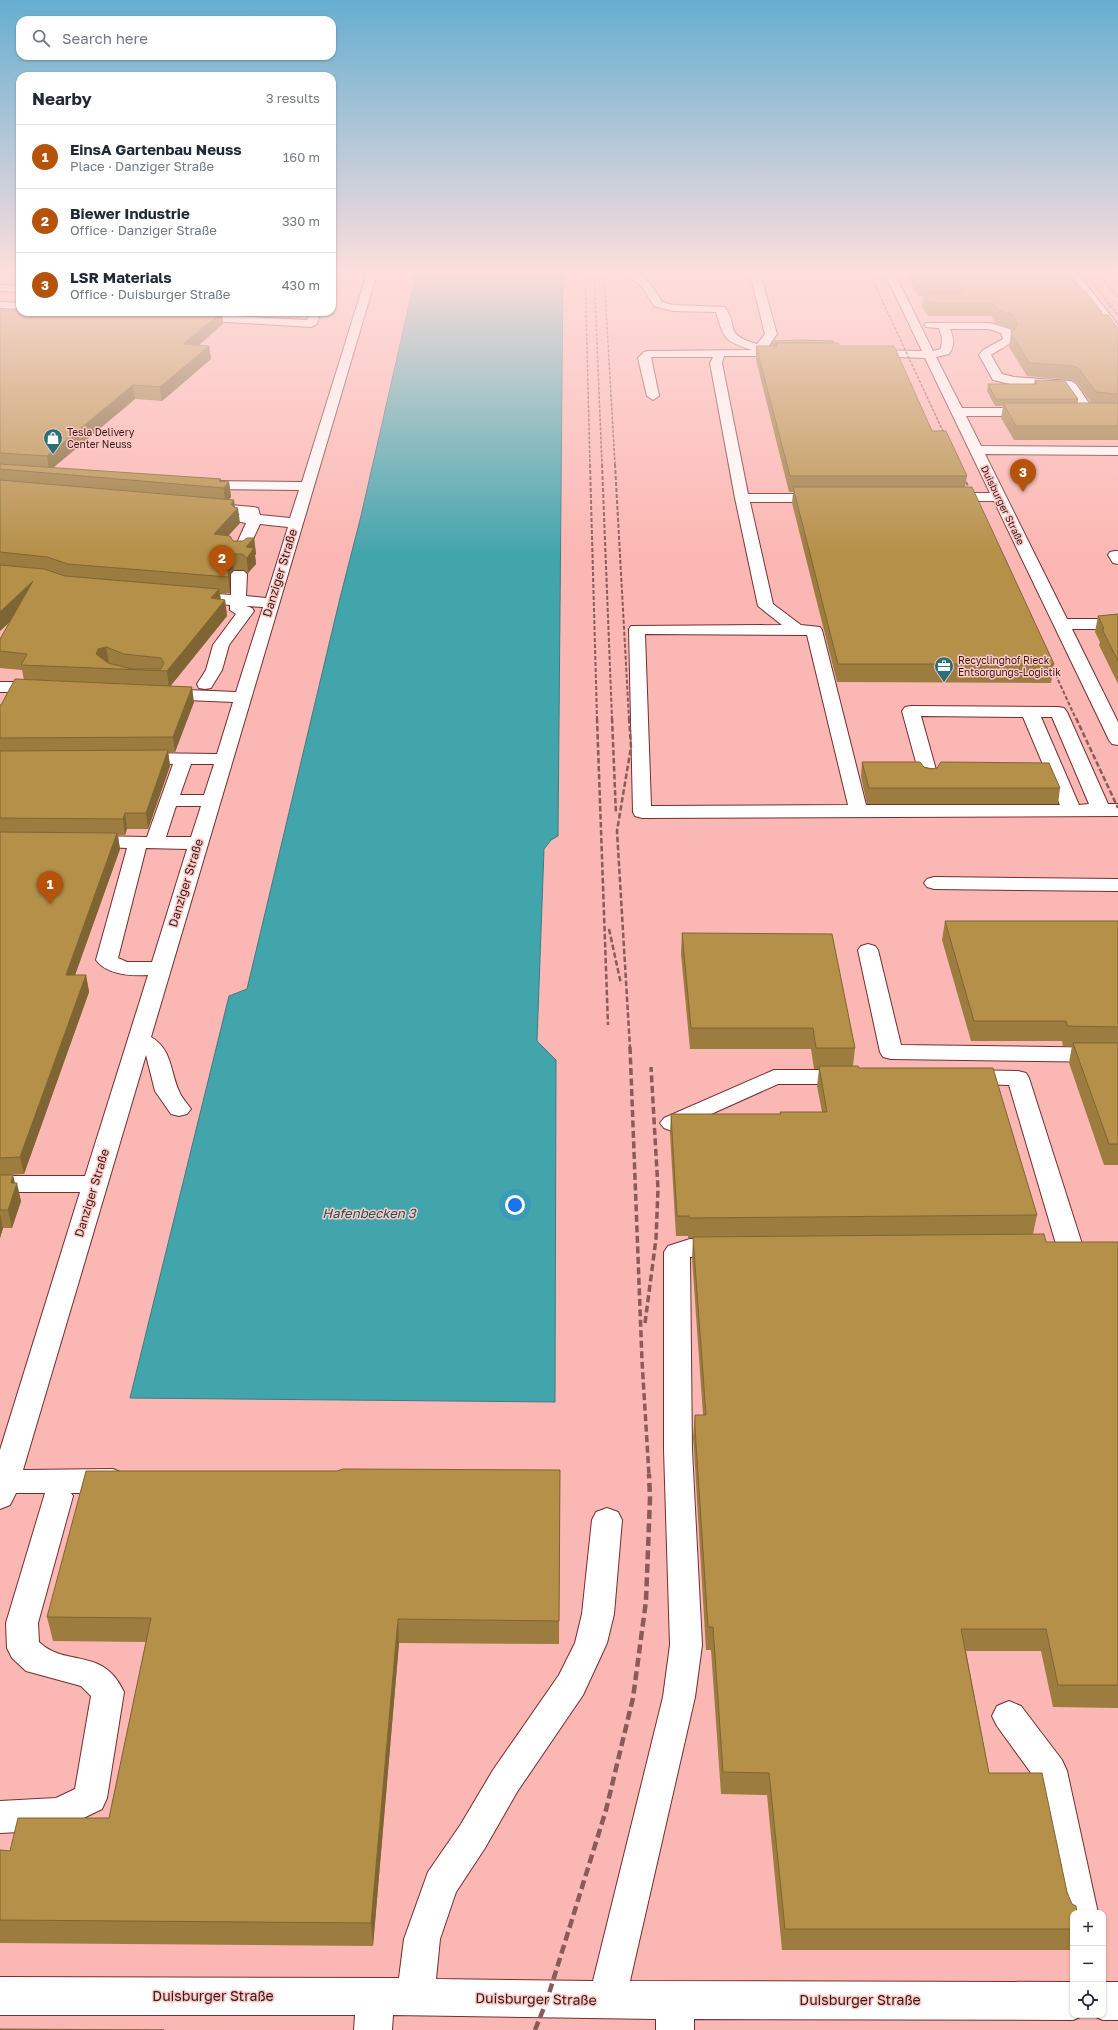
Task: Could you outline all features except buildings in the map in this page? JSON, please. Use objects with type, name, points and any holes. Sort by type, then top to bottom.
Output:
[{"type":"street","name":"Danziger Straße","points":[[2,1489],[343,365]]},
{"type":"street","points":[[646,365],[653,396]]},
{"type":"street","points":[[716,365],[742,498],[766,606],[794,626],[794,629]]},
{"type":"street","name":"Duisburger Straße","points":[[935,365],[1117,735]]},
{"type":"street","points":[[990,365],[997,377],[1014,381],[1067,384],[1072,387],[1089,412]]},
{"type":"street","points":[[958,412],[1043,412]]},
{"type":"street","points":[[1074,412],[1104,412]]},
{"type":"street","points":[[976,450],[1118,451]]},
{"type":"street","points":[[186,484],[307,486]]},
{"type":"street","points":[[936,498],[1000,497]]},
{"type":"street","points":[[742,498],[835,498]]},
{"type":"street","points":[[194,506],[253,511],[247,518]]},
{"type":"street","points":[[247,518],[296,523]]},
{"type":"street","points":[[240,552],[253,524],[247,518]]},
{"type":"street","points":[[1118,556],[1115,556],[1118,560]]},
{"type":"street","points":[[205,684],[214,670],[221,645],[241,607],[239,574]]},
{"type":"street","points":[[177,600],[241,607],[270,608]]},
{"type":"street","points":[[1062,624],[1118,624]]},
{"type":"street","points":[[858,810],[814,630],[637,629],[642,812],[1110,810]]},
{"type":"street","points":[[158,680],[205,684],[244,692]]},
{"type":"street","points":[[0,687],[56,688]]},
{"type":"street","points":[[144,693],[244,692]]},
{"type":"street","points":[[1100,702],[1118,702]]},
{"type":"street","points":[[929,777],[911,711],[1058,712],[1071,745],[1110,810]]},
{"type":"street","points":[[1030,712],[1043,746],[1072,810]]},
{"type":"street","points":[[123,758],[224,759]]},
{"type":"street","points":[[160,968],[117,968],[108,960],[146,843],[169,800],[184,758]]},
{"type":"street","points":[[169,800],[211,801]]},
{"type":"street","points":[[69,842],[198,843]]},
{"type":"street","points":[[934,883],[1118,885]]},
{"type":"street","points":[[868,950],[892,1052],[1118,1054]]},
{"type":"street","points":[[139,1039],[149,1044],[159,1055],[168,1091],[179,1109]]},
{"type":"street","points":[[672,1123],[774,1077],[869,1077]]},
{"type":"street","points":[[947,1077],[1018,1078],[1068,1244]]},
{"type":"street","points":[[0,1184],[94,1184]]},
{"type":"street","points":[[607,2000],[679,1697],[686,1645],[678,1450],[677,1252],[690,1248],[745,1248]]},
{"type":"street","points":[[2,1489],[140,1481]]},
{"type":"street","points":[[0,1817],[60,1814],[90,1798],[108,1692],[91,1675],[37,1661],[23,1648],[22,1623],[58,1496]]},
{"type":"street","points":[[416,1996],[422,1939],[441,1884],[473,1836],[505,1781],[572,1685],[591,1643],[598,1614],[607,1520]]},
{"type":"street","points":[[1009,1716],[1050,1771],[1079,1910]]},
{"type":"street","name":"Duisburger Straße","points":[[0,1996],[374,2013],[416,1996],[547,2000],[607,2000],[675,2015],[1070,2001]]},
{"type":"street","points":[[1106,2001],[1118,2002]]},
{"type":"water","name":"Hafenbecken 3","points":[[395,365],[562,365],[558,836],[551,840],[544,849],[537,1041],[556,1060],[555,1402],[130,1398],[229,996],[247,989],[340,598],[361,516]]},
{"type":"railway","points":[[587,365],[590,465]]},
{"type":"railway","points":[[598,365],[602,465]]},
{"type":"railway","points":[[609,365],[615,465]]},
{"type":"railway","points":[[912,365],[948,442]]},
{"type":"railway","points":[[590,464],[597,719]]},
{"type":"railway","points":[[602,464],[612,719]]},
{"type":"railway","points":[[615,464],[629,719]]},
{"type":"railway","points":[[961,471],[973,497]]},
{"type":"railway","points":[[1048,658],[1076,719]]},
{"type":"railway","points":[[597,718],[608,1025]]},
{"type":"railway","points":[[612,718],[616,814]]},
{"type":"railway","points":[[629,718],[631,747],[617,831],[630,1048]]},
{"type":"railway","points":[[1076,718],[1118,808]]},
{"type":"railway","points":[[609,929],[621,984]]},
{"type":"railway","points":[[630,1047],[642,1361],[649,1475]]},
{"type":"railway","points":[[645,1323],[656,1239],[658,1189],[651,1067]]},
{"type":"railway","points":[[535,2030],[547,2000],[606,1810],[633,1698],[646,1601],[650,1498],[649,1474]]},
{"type":"place","name":"Tesla Delivery Center Neuss","points":[[53,455]]},
{"type":"place","name":"LSR Materials","points":[[1023,492]]},
{"type":"place","name":"Biewer Industrie","points":[[222,578]]},
{"type":"place","name":"Recyclinghof Rieck Entsorgungs-Logistik","points":[[944,683]]},
{"type":"place","name":"EinsA Gartenbau Neuss","points":[[50,904]]}]
